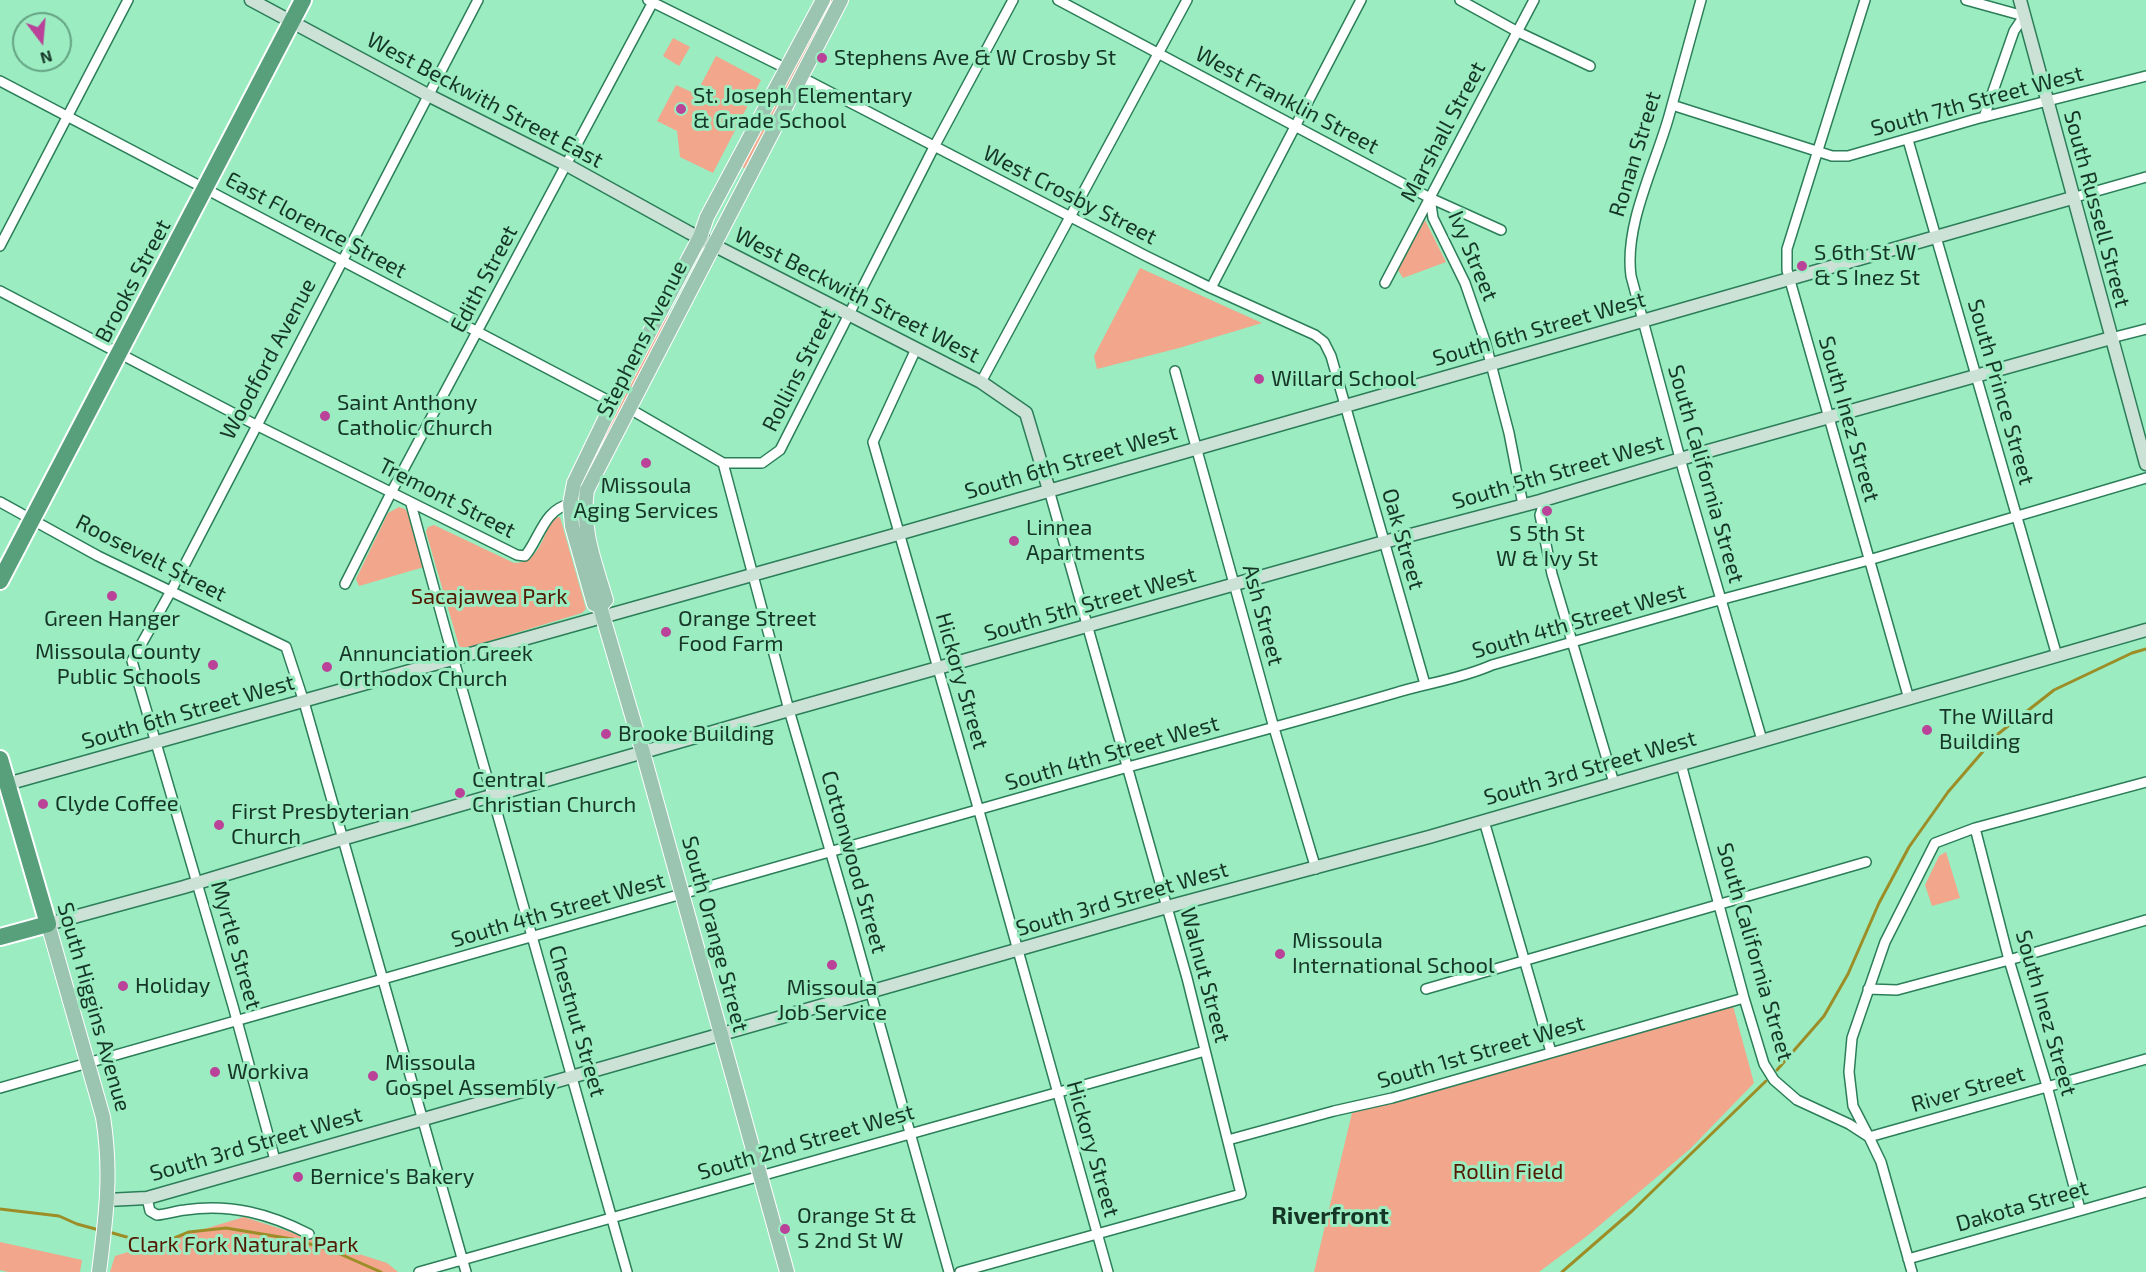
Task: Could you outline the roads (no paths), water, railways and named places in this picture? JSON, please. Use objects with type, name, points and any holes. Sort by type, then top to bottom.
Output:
[{"type":"highway","name":"Brooks Street","points":[[0,581],[303,0]]},
{"type":"highway","name":"South Higgins Avenue","points":[[0,759],[4,785],[48,924]]},
{"type":"highway","points":[[0,937],[48,924]]},
{"type":"main road","name":"Stephens Avenue","points":[[823,0],[707,217],[700,237],[574,483],[570,504],[572,526],[594,604],[602,612],[606,600],[585,525],[584,509],[587,490],[841,0]]},
{"type":"main road","name":"South Orange Street","points":[[602,612],[787,1272]]},
{"type":"main road","name":"South Higgins Avenue","points":[[48,924],[103,1117],[107,1143],[109,1172],[99,1272]]},
{"type":"street","points":[[0,246],[128,0]]},
{"type":"street","name":"West Beckwith Street East","points":[[250,0],[714,244]]},
{"type":"street","name":"Woodford Avenue","points":[[156,742],[132,661],[171,591],[478,0]]},
{"type":"street","name":"Rollins Street","points":[[723,463],[762,463],[780,450],[934,147],[1013,0]]},
{"type":"street","name":"West Franklin Street","points":[[1058,0],[1430,198],[1501,230]]},
{"type":"street","points":[[981,382],[1187,0]]},
{"type":"street","points":[[1211,288],[1361,0]]},
{"type":"street","points":[[1460,0],[1518,32],[1590,66]]},
{"type":"street","name":"Marshall Street","points":[[1385,283],[1534,0]]},
{"type":"street","name":"Ronan Street","points":[[1643,322],[1630,276],[1631,234],[1672,105],[1701,0]]},
{"type":"street","name":"South Inez Street","points":[[1865,0],[1787,249],[1788,280],[1909,699]]},
{"type":"street","points":[[1966,0],[2024,16],[2014,31],[1984,117]]},
{"type":"street","name":"South Russell Street","points":[[2020,0],[2146,464]]},
{"type":"street","points":[[652,1],[787,69]]},
{"type":"street","name":"Edith Street","points":[[347,580],[652,1]]},
{"type":"street","name":"South 7th Street West","points":[[1672,105],[1832,156],[1848,156],[1984,117],[2146,76]]},
{"type":"street","name":"West Crosby Street","points":[[801,77],[1070,217],[1211,288],[1315,335],[1324,342]]},
{"type":"street","name":"East Florence Street","points":[[0,81],[613,403]]},
{"type":"street","name":"South Prince Street","points":[[1908,140],[2056,656]]},
{"type":"street","name":"South 6th Street West","points":[[4,785],[304,702],[602,612],[751,575],[898,534],[2146,177]]},
{"type":"street","name":"Ivy Street","points":[[1430,198],[1433,218],[1472,298],[1492,364],[1523,505]]},
{"type":"street","name":"West Beckwith Street West","points":[[714,244],[981,382],[1026,413],[1049,490]]},
{"type":"street","name":"Tremont Street","points":[[0,291],[256,425],[517,555],[525,556],[557,506],[570,504]]},
{"type":"street","name":"South California Street","points":[[1643,322],[1762,740]]},
{"type":"street","name":"South 5th Street West","points":[[48,924],[198,883],[789,710],[1384,542],[1545,500],[1681,459],[2146,329]]},
{"type":"street","name":"Oak Street","points":[[1324,342],[1331,356],[1425,684]]},
{"type":"street","name":"Hickory Street","points":[[916,349],[873,442],[1108,1272]]},
{"type":"street","name":"Ash Street","points":[[1175,371],[1274,728],[1316,869]]},
{"type":"street","points":[[630,409],[723,463]]},
{"type":"street","name":"Cottonwood Street","points":[[723,463],[751,575],[949,1272]]},
{"type":"street","name":"South 4th Street West","points":[[0,1088],[1128,767],[1478,671],[1721,599],[1869,560],[2146,478]]},
{"type":"street","name":"Walnut Street","points":[[1049,490],[1167,908],[1241,1194],[1096,1233]]},
{"type":"street","points":[[1545,500],[1540,515],[1552,574],[1614,783]]},
{"type":"street","name":"Roosevelt Street","points":[[0,502],[33,518],[98,556],[286,647],[304,702]]},
{"type":"street","name":"Chestnut Street","points":[[411,504],[627,1272]]},
{"type":"street","name":"South 3rd Street West","points":[[107,1200],[147,1198],[571,1076],[721,1036],[870,991],[1316,869],[2146,630]]},
{"type":"street","points":[[304,702],[466,1272]]},
{"type":"street","name":"Myrtle Street","points":[[156,742],[275,1160]]},
{"type":"street","name":"South California Street","points":[[1681,764],[1764,1064],[1774,1080],[1797,1100],[1849,1124],[1869,1137]]},
{"type":"street","points":[[1912,1272],[1881,1162],[1852,1106],[1849,1072],[1852,1038],[1885,942],[1932,848],[1941,840],[1975,828],[2146,782]]},
{"type":"street","points":[[1484,821],[1551,1052]]},
{"type":"street","name":"South Inez Street","points":[[1975,828],[2009,960],[2047,1086],[2080,1209]]},
{"type":"street","points":[[1426,989],[1866,862]]},
{"type":"street","points":[[1868,989],[1897,990],[2146,920]]},
{"type":"street","name":"South 1st Street West","points":[[1228,1140],[1392,1098],[1744,998]]},
{"type":"street","name":"South 2nd Street West","points":[[419,1272],[1205,1051]]},
{"type":"street","name":"River Street","points":[[1869,1137],[2146,1059]]},
{"type":"street","name":"Dakota Street","points":[[1908,1259],[2146,1192]]},
{"type":"street","points":[[147,1198],[150,1211],[158,1215],[198,1209],[242,1209],[287,1222],[309,1234]]},
{"type":"street","points":[[960,1272],[1096,1233]]},
{"type":"waterway","points":[[1777,1070],[1824,1016],[1848,974],[1879,903],[1909,847],[1948,792],[1998,734],[2054,690],[2132,653],[2146,649]]},
{"type":"waterway","points":[[1562,1272],[1632,1211],[1766,1081]]},
{"type":"waterway","points":[[0,1209],[59,1216],[99,1230]]},
{"type":"waterway","points":[[109,1232],[151,1244],[167,1241],[189,1232],[226,1228],[292,1239],[331,1250],[381,1272]]},
{"type":"place","name":"Stephens Ave & W Crosby St","points":[[822,58]]},
{"type":"place","name":"St. Joseph Elementary & Grade School","points":[[681,109]]},
{"type":"place","name":"S 6th St W & S Inez St","points":[[1802,266]]},
{"type":"place","name":"Willard School","points":[[1259,379]]},
{"type":"place","name":"Saint Anthony Catholic Church","points":[[325,416]]},
{"type":"place","name":"Missoula Aging Services","points":[[646,463]]},
{"type":"place","name":"S 5th St W & Ivy St","points":[[1547,511]]},
{"type":"place","name":"Linnea Apartments","points":[[1014,541]]},
{"type":"place","name":"Green Hanger","points":[[112,596]]},
{"type":"place","name":"Orange Street Food Farm","points":[[666,632]]},
{"type":"place","name":"Missoula County Public Schools","points":[[213,665]]},
{"type":"place","name":"Annunciation Greek Orthodox Church","points":[[327,667]]},
{"type":"place","name":"The Willard Building","points":[[1927,730]]},
{"type":"place","name":"Brooke Building","points":[[606,734]]},
{"type":"place","name":"Central Christian Church","points":[[460,793]]},
{"type":"place","name":"Clyde Coffee","points":[[43,804]]},
{"type":"place","name":"First Presbyterian Church","points":[[219,825]]},
{"type":"place","name":"Missoula International School","points":[[1280,954]]},
{"type":"place","name":"Missoula Job Service","points":[[832,965]]},
{"type":"place","name":"Holiday","points":[[123,986]]},
{"type":"place","name":"Workiva","points":[[215,1072]]},
{"type":"place","name":"Missoula Gospel Assembly","points":[[373,1076]]},
{"type":"place","name":"Bernice's Bakery","points":[[298,1177]]},
{"type":"place","name":"Orange St & S 2nd St W","points":[[785,1229]]},
{"type":"district","name":"Riverfront","points":[[1330,1216]]},
{"type":"park label","name":"Sacajawea Park","points":[[489,597]]},
{"type":"park label","name":"Rollin Field","points":[[1508,1172]]},
{"type":"park label","name":"Clark Fork Natural Park","points":[[243,1245]]}]
